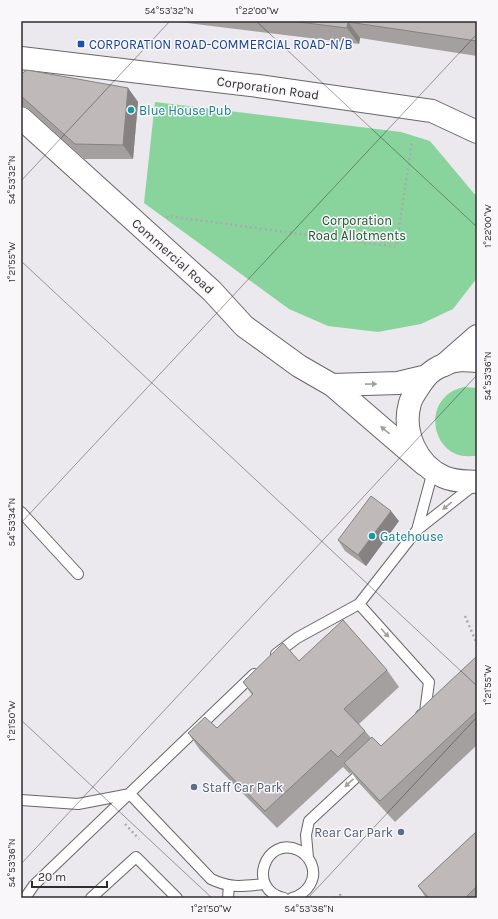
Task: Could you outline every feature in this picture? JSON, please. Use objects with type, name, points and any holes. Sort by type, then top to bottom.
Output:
[{"type":"main road","name":"Corporation Road","points":[[21,58],[258,86],[432,111],[477,132]]},
{"type":"main road","name":"Commercial Road","points":[[21,118],[212,291],[244,326],[299,366],[332,385],[429,468]]},
{"type":"main road","points":[[477,336],[435,370],[410,402],[407,425],[413,447],[429,468],[443,477],[456,481],[477,482]]},
{"type":"main road","points":[[332,385],[398,384],[462,360],[477,361]]},
{"type":"lane","points":[[417,530],[429,468]]},
{"type":"lane","points":[[271,658],[297,638],[360,604],[417,530],[477,482]]},
{"type":"lane","points":[[21,512],[78,574]]},
{"type":"lane","points":[[360,604],[429,682],[425,712],[414,722]]},
{"type":"lane","points":[[25,898],[34,885],[259,669]]},
{"type":"lane","points":[[308,858],[306,835],[309,821],[369,764]]},
{"type":"lane","points":[[21,800],[78,804],[130,794]]},
{"type":"lane","points":[[130,794],[211,879],[224,885],[240,886],[265,884]]},
{"type":"lane","points":[[284,898],[273,894],[265,884],[263,868],[266,860],[272,854],[278,850],[286,848],[302,852],[312,864],[313,872],[309,887],[304,893],[292,898]]},
{"type":"lane","points":[[91,898],[136,857],[177,898]]},
{"type":"lane","points":[[228,898],[229,885]]},
{"type":"path","points":[[152,236],[168,216],[396,247],[412,143]]},
{"type":"path","points":[[465,616],[477,644]]},
{"type":"path","points":[[335,898],[340,895],[343,898]]},
{"type":"green space","name":"Corporation Road Allotments","points":[[155,102],[401,132],[430,141],[477,197],[477,278],[453,309],[421,324],[378,332],[328,326],[289,309],[144,203]]},
{"type":"green space","points":[[464,387],[477,388],[477,456],[461,456],[449,450],[438,436],[436,428],[436,411],[440,404],[449,393]]},
{"type":"building","points":[[291,21],[477,21],[477,41],[348,22],[347,28]]},
{"type":"building","points":[[27,70],[128,88],[123,145],[75,144],[21,96],[21,74]]},
{"type":"building","points":[[371,496],[391,511],[358,555],[338,540]]},
{"type":"building","points":[[343,620],[387,670],[344,709],[365,731],[338,757],[331,750],[265,811],[188,733],[205,717],[217,728],[253,694],[243,682],[283,643],[299,661]]},
{"type":"building","points":[[477,656],[477,711],[380,801],[344,763],[372,737],[381,746]]},
{"type":"building","points":[[477,831],[477,886],[465,898],[429,898],[418,886]]},
{"type":"place","name":"CORPORATION ROAD-COMMERCIAL ROAD-N/B","points":[[81,44]]},
{"type":"place","name":"Blue House Pub","points":[[131,110]]},
{"type":"place","name":"Gatehouse","points":[[372,536]]},
{"type":"place","name":"Staff Car Park","points":[[194,787]]},
{"type":"place","name":"Rear Car Park","points":[[401,832]]}]
